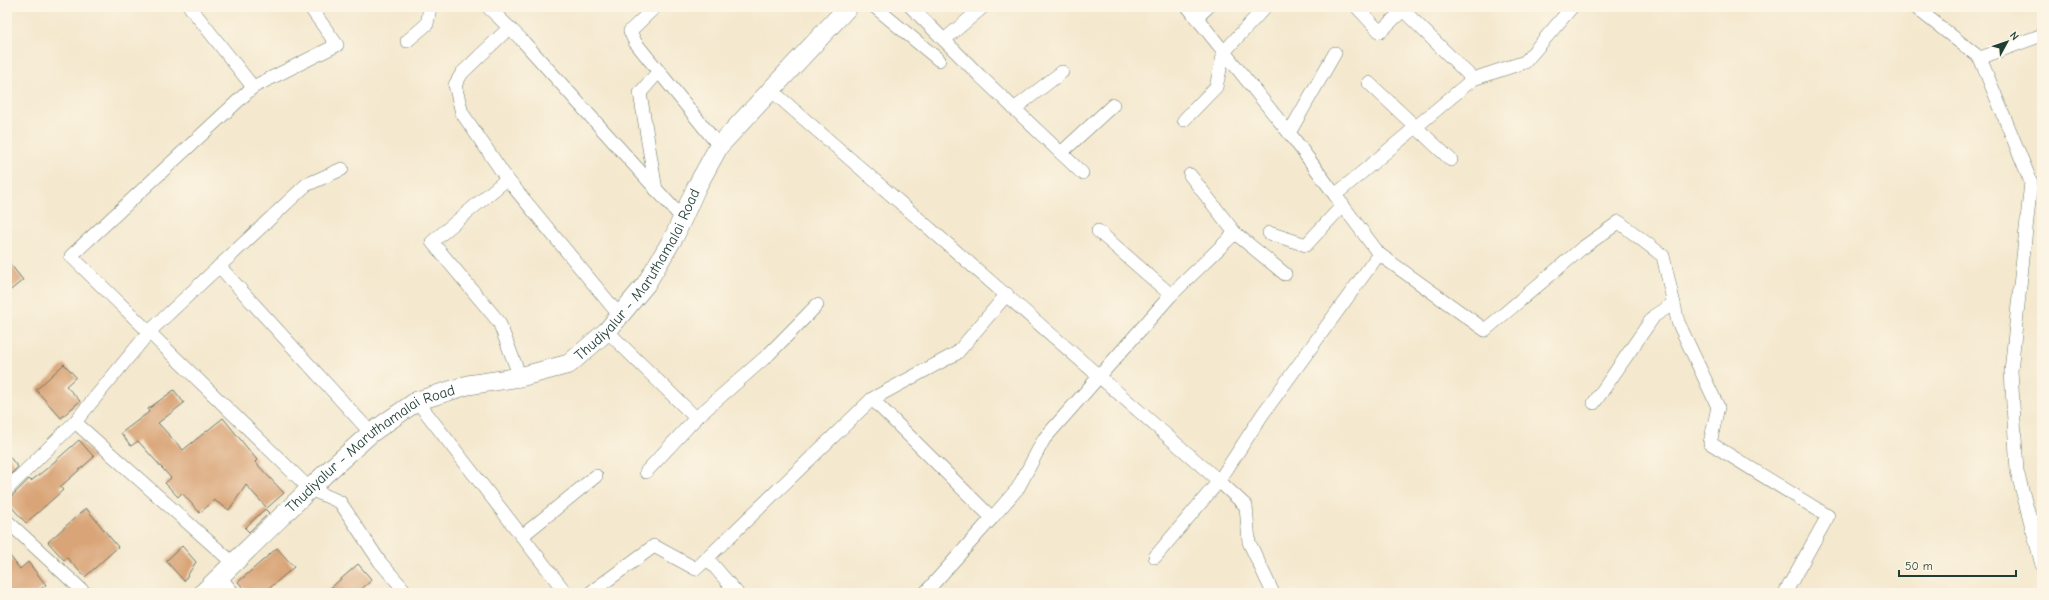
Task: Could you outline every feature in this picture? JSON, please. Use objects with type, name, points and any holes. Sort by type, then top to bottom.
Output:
[{"type":"main road","name":"Thudiyalur - Maruthamalai Road","points":[[203,593],[310,488],[371,433],[417,401],[468,385],[520,377],[569,364],[607,331],[646,284],[675,235],[696,188],[718,146],[771,90],[844,8]]},
{"type":"street","points":[[190,7],[254,87]]},
{"type":"street","points":[[310,7],[337,45],[254,87],[71,256],[150,331],[310,488],[340,502],[380,562],[408,593]]},
{"type":"street","points":[[407,41],[427,24],[430,7]]},
{"type":"street","points":[[488,7],[509,28],[682,218]]},
{"type":"street","points":[[655,7],[630,32],[635,42],[718,146]]},
{"type":"street","points":[[875,7],[939,60]]},
{"type":"street","points":[[911,7],[1082,174]]},
{"type":"street","points":[[944,40],[983,7]]},
{"type":"street","points":[[1188,7],[1289,133],[1379,254],[1485,330],[1581,249],[1620,222],[1663,256],[1678,322],[1718,407],[1710,443],[1828,516],[1785,593]]},
{"type":"street","points":[[1196,18],[1208,7]]},
{"type":"street","points":[[1184,120],[1216,87],[1224,52],[1265,7]]},
{"type":"street","points":[[1357,7],[1380,32],[1402,9],[1473,79]]},
{"type":"street","points":[[1268,233],[1306,245],[1339,200],[1416,127],[1473,79],[1525,62],[1572,7]]},
{"type":"street","points":[[1915,7],[1980,58],[2037,185],[2011,371],[2016,471],[2037,523],[2042,565]]},
{"type":"street","points":[[509,28],[462,72],[455,85],[462,113],[507,179],[620,316]]},
{"type":"street","points":[[1980,58],[2042,35]]},
{"type":"street","points":[[1289,133],[1335,53]]},
{"type":"street","points":[[656,190],[640,93],[659,71]]},
{"type":"street","points":[[1014,109],[1062,72]]},
{"type":"street","points":[[1369,83],[1451,160]]},
{"type":"street","points":[[771,90],[1007,294],[1246,506],[1248,542],[1270,590],[1273,593]]},
{"type":"street","points":[[1061,153],[1113,105]]},
{"type":"street","points":[[7,489],[75,422],[150,331],[306,185],[342,169]]},
{"type":"street","points":[[1190,175],[1235,233],[1285,274]]},
{"type":"street","points":[[507,179],[432,242],[499,322],[520,377]]},
{"type":"street","points":[[1098,231],[1171,295]]},
{"type":"street","points":[[925,593],[1018,488],[1044,439],[1171,295],[1235,233]]},
{"type":"street","points":[[1155,557],[1219,481],[1262,415],[1379,254]]},
{"type":"street","points":[[219,266],[371,433]]},
{"type":"street","points":[[590,593],[654,546],[696,569],[872,399],[957,353],[1007,294]]},
{"type":"street","points":[[1594,403],[1654,316],[1674,303]]},
{"type":"street","points":[[646,472],[696,418],[770,354],[817,306]]},
{"type":"street","points":[[607,331],[696,418]]},
{"type":"street","points":[[872,399],[992,518]]},
{"type":"street","points":[[417,401],[566,593]]},
{"type":"street","points":[[75,422],[234,564]]},
{"type":"street","points":[[522,536],[596,476]]},
{"type":"street","points":[[7,521],[85,593]]},
{"type":"street","points":[[707,558],[738,593]]},
{"type":"street","points":[[220,577],[233,593]]},
{"type":"building","points":[[7,260],[23,280],[7,293]]},
{"type":"building","points":[[64,364],[76,377],[66,386],[80,401],[61,418],[36,390]]},
{"type":"building","points":[[174,390],[184,403],[158,423],[183,450],[223,418],[257,460],[255,462],[284,493],[267,508],[246,485],[229,510],[214,500],[200,513],[182,493],[178,497],[165,483],[171,478],[138,441],[131,446],[121,433],[149,412],[148,409]]},
{"type":"building","points":[[79,440],[94,457],[60,487],[63,490],[26,523],[7,502],[7,497],[13,495],[29,479],[31,481],[45,470]]},
{"type":"building","points":[[7,454],[18,467],[7,478]]},
{"type":"building","points":[[86,508],[118,547],[85,577],[67,558],[64,560],[48,542]]},
{"type":"building","points":[[265,509],[269,513],[249,532],[245,528]]},
{"type":"building","points":[[182,546],[196,562],[184,581],[166,561]]},
{"type":"building","points":[[277,548],[294,567],[264,593],[248,593],[238,582]]},
{"type":"building","points":[[7,552],[20,569],[28,562],[46,585],[36,593],[10,593],[7,589]]},
{"type":"building","points":[[358,564],[372,580],[357,593],[325,593]]}]
